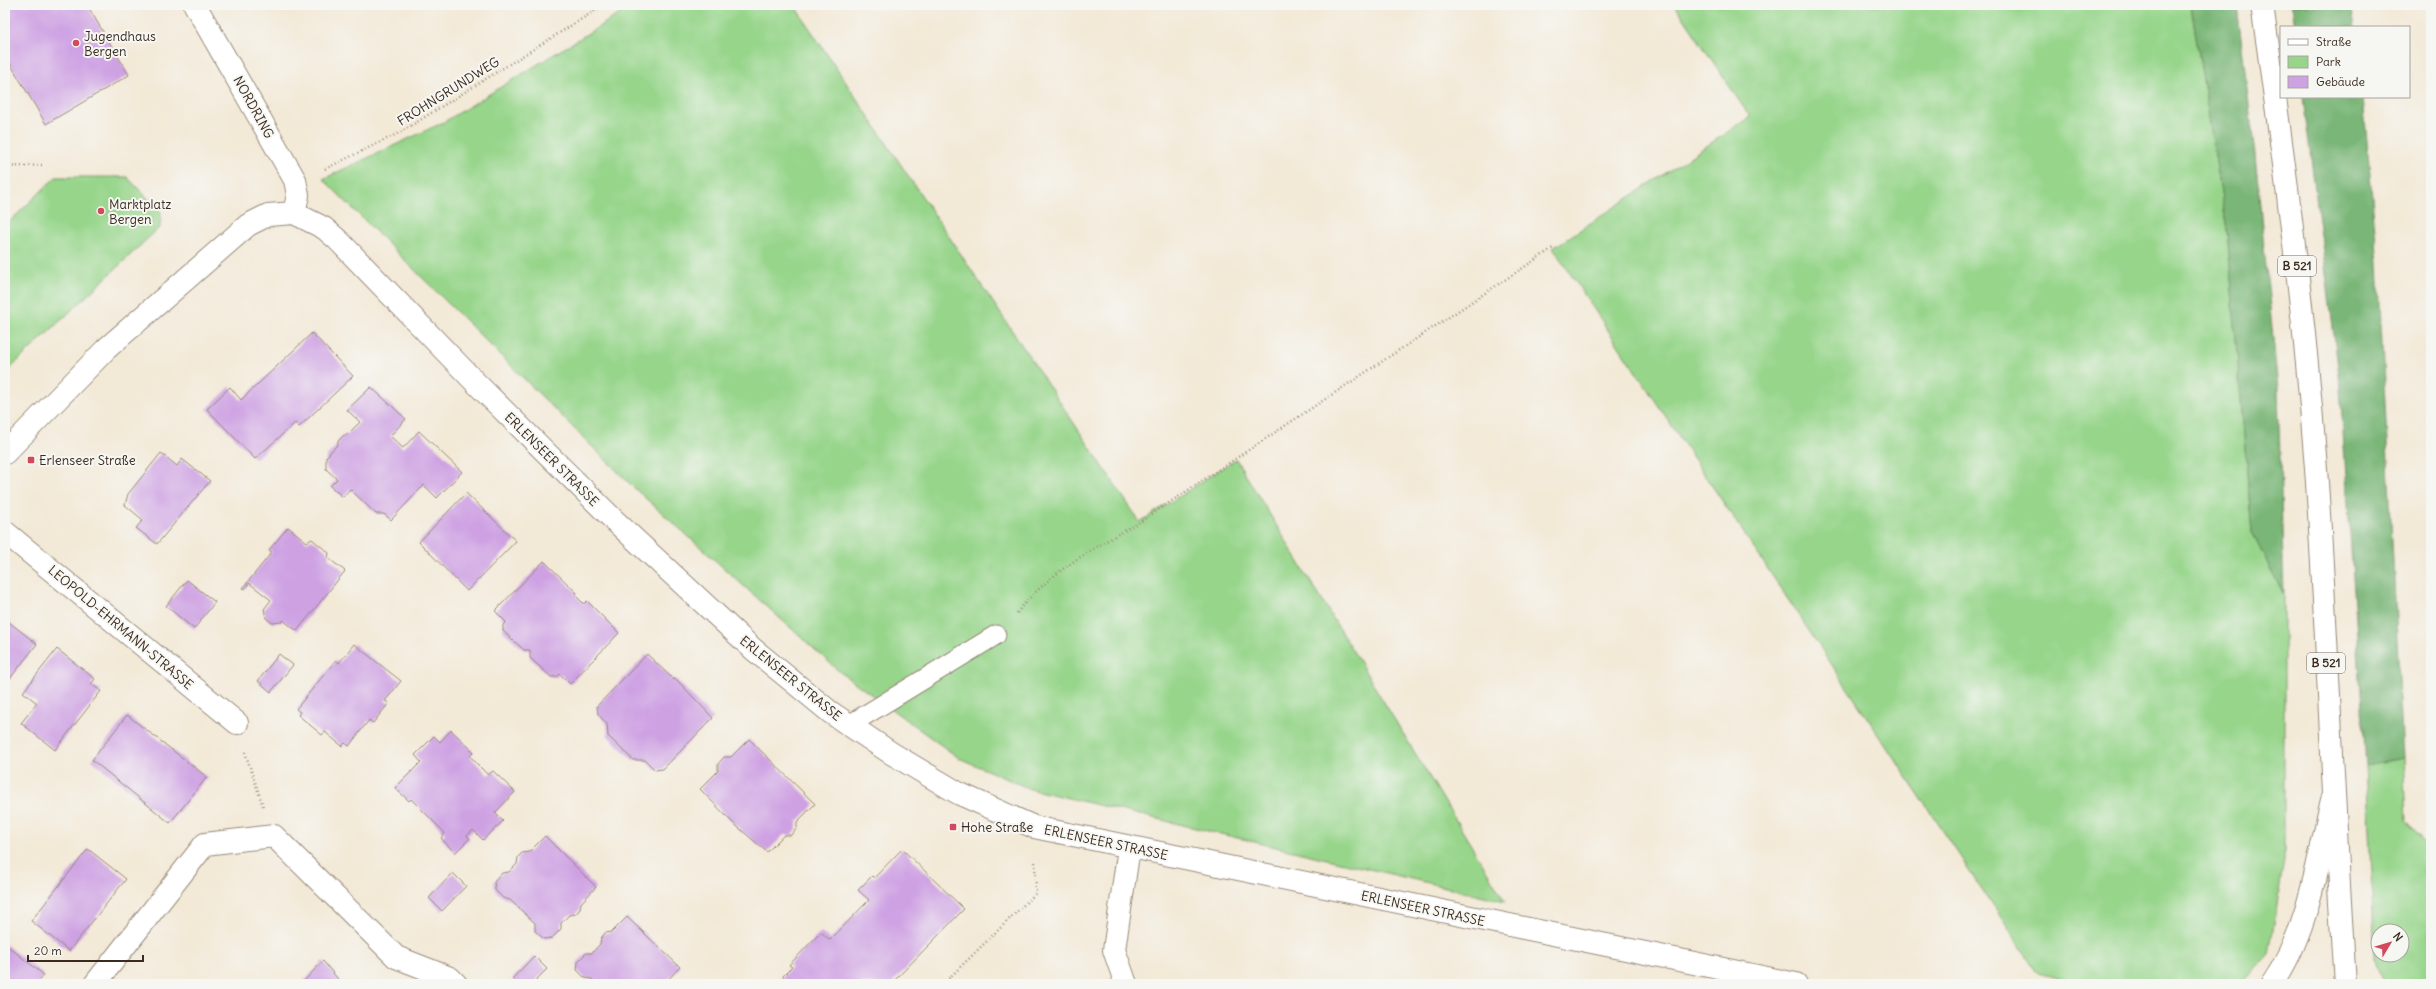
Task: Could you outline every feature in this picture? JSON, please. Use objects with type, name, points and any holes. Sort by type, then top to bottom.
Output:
[{"type":"street","name":"NORDRING","points":[[195,5],[295,180],[298,195],[294,213]]},
{"type":"street","name":"B 521","points":[[2262,5],[2290,204],[2304,340],[2320,529],[2333,797],[2345,984]]},
{"type":"street","points":[[5,453],[106,349],[223,245],[248,225],[268,215],[294,213]]},
{"type":"street","name":"ERLENSEER STRASSE","points":[[294,213],[319,225],[338,240],[476,383],[615,521],[753,650],[849,725],[958,793],[1034,827],[1129,848],[1796,984]]},
{"type":"street","name":"LEOPOLD-EHRMANN-STRASSE","points":[[5,532],[236,723]]},
{"type":"street","points":[[2272,984],[2287,962],[2303,920],[2333,797]]},
{"type":"street","points":[[95,984],[205,844],[274,836],[396,957],[450,978],[456,984]]},
{"type":"street","points":[[1126,984],[1114,950],[1129,848]]},
{"type":"lane","points":[[849,725],[996,635]]},
{"type":"path","name":"FROHNGRUNDWEG","points":[[295,180],[330,166],[401,132],[604,5]]},
{"type":"path","points":[[5,167],[44,166]]},
{"type":"path","points":[[996,635],[1009,625],[1025,602],[1074,561],[1140,522],[1553,248]]},
{"type":"path","points":[[236,723],[248,764],[274,836]]},
{"type":"path","points":[[943,984],[1036,893],[1034,827]]},
{"type":"green space","points":[[634,5],[794,5],[1140,522],[1236,459],[1505,901],[1030,789],[959,758],[840,672],[633,487],[323,179],[444,122]]},
{"type":"green space","points":[[1675,5],[2191,5],[2227,230],[2252,533],[2284,595],[2284,860],[2269,955],[2242,984],[2080,984],[2038,973],[1553,248],[1750,117]]},
{"type":"green space","points":[[2191,5],[2237,5],[2255,155],[2278,389],[2284,595],[2252,533],[2227,230]]},
{"type":"green space","points":[[2292,5],[2351,5],[2355,26],[2295,26]]},
{"type":"green space","points":[[2303,98],[2363,98],[2378,264],[2403,758],[2366,765],[2339,374]]},
{"type":"green space","points":[[56,177],[127,177],[161,212],[160,227],[5,373],[5,226]]},
{"type":"green space","points":[[2403,758],[2406,820],[2431,849],[2431,984],[2384,984],[2377,963],[2410,963],[2410,923],[2373,923],[2366,765]]},
{"type":"building","points":[[5,5],[87,5],[129,75],[46,124],[5,55]]},
{"type":"building","points":[[312,333],[353,376],[299,427],[295,423],[255,459],[207,409],[230,387],[241,400]]},
{"type":"building","points":[[371,387],[406,419],[390,436],[403,448],[419,431],[462,472],[437,498],[424,485],[391,520],[384,514],[376,514],[350,489],[343,497],[330,486],[337,479],[326,469],[326,457],[338,444],[338,441],[344,435],[347,435],[360,422],[347,410]]},
{"type":"building","points":[[161,453],[177,466],[182,459],[210,481],[157,544],[136,528],[143,520],[125,505],[128,494]]},
{"type":"building","points":[[466,493],[516,541],[467,591],[419,542]]},
{"type":"building","points":[[288,527],[307,542],[312,539],[329,553],[328,558],[345,571],[297,631],[283,620],[282,622],[272,623],[266,618],[264,609],[271,600],[249,583],[245,589],[243,588],[272,552],[269,550]]},
{"type":"building","points":[[544,561],[577,593],[575,595],[584,604],[587,601],[619,633],[570,684],[560,674],[557,677],[551,677],[530,658],[530,650],[524,650],[503,631],[503,625],[506,622],[495,611]]},
{"type":"building","points":[[187,580],[215,602],[194,629],[166,606]]},
{"type":"building","points":[[5,619],[37,644],[5,685]]},
{"type":"building","points":[[354,644],[401,681],[385,701],[389,703],[373,723],[369,720],[349,746],[345,743],[342,746],[325,732],[322,735],[298,715],[300,712],[296,709],[336,660],[339,663]]},
{"type":"building","points":[[57,649],[95,679],[91,684],[101,691],[55,750],[21,723],[37,703],[23,692]]},
{"type":"building","points":[[279,654],[293,665],[271,692],[258,681]]},
{"type":"building","points":[[647,654],[674,680],[676,679],[713,718],[663,769],[655,770],[645,760],[633,760],[608,736],[607,724],[598,714],[597,706]]},
{"type":"building","points":[[127,715],[207,777],[170,823],[92,760]]},
{"type":"building","points":[[451,730],[474,752],[470,756],[488,775],[493,771],[515,792],[495,813],[503,821],[483,840],[473,830],[467,836],[470,838],[455,853],[441,838],[445,833],[411,799],[409,801],[395,788],[421,762],[415,755],[434,736],[440,742]]},
{"type":"building","points":[[749,739],[815,804],[797,822],[797,828],[791,835],[784,835],[767,852],[732,822],[700,789],[718,771],[718,764],[724,757],[731,757]]},
{"type":"building","points":[[545,836],[596,887],[581,903],[580,909],[576,914],[569,915],[561,923],[561,929],[552,938],[544,939],[535,931],[535,923],[510,900],[503,898],[495,890],[494,882],[502,873],[509,872],[517,864],[518,857],[522,853],[529,852]]},
{"type":"building","points":[[88,849],[126,879],[69,951],[31,921]]},
{"type":"building","points":[[902,849],[964,909],[891,984],[809,984],[807,982],[805,984],[784,984],[783,976],[792,967],[789,965],[821,932],[830,940],[869,900],[858,890],[872,876],[874,878]]},
{"type":"building","points":[[453,873],[466,886],[442,911],[429,898]]},
{"type":"building","points":[[627,917],[680,967],[664,984],[597,984],[592,979],[585,978],[577,970],[578,962],[586,953],[592,953],[600,944],[601,938],[605,933],[612,932]]},
{"type":"building","points":[[5,944],[44,975],[37,984],[5,984]]},
{"type":"building","points":[[534,956],[547,969],[532,984],[518,984],[512,979]]},
{"type":"building","points":[[323,961],[342,984],[301,984],[321,963]]},
{"type":"place","name":"Jugendhaus Bergen","points":[[76,43]]},
{"type":"place","name":"Marktplatz Bergen","points":[[101,211]]},
{"type":"place","name":"Erlenseer Straße","points":[[31,460]]},
{"type":"place","name":"Hohe Straße","points":[[953,827]]}]
